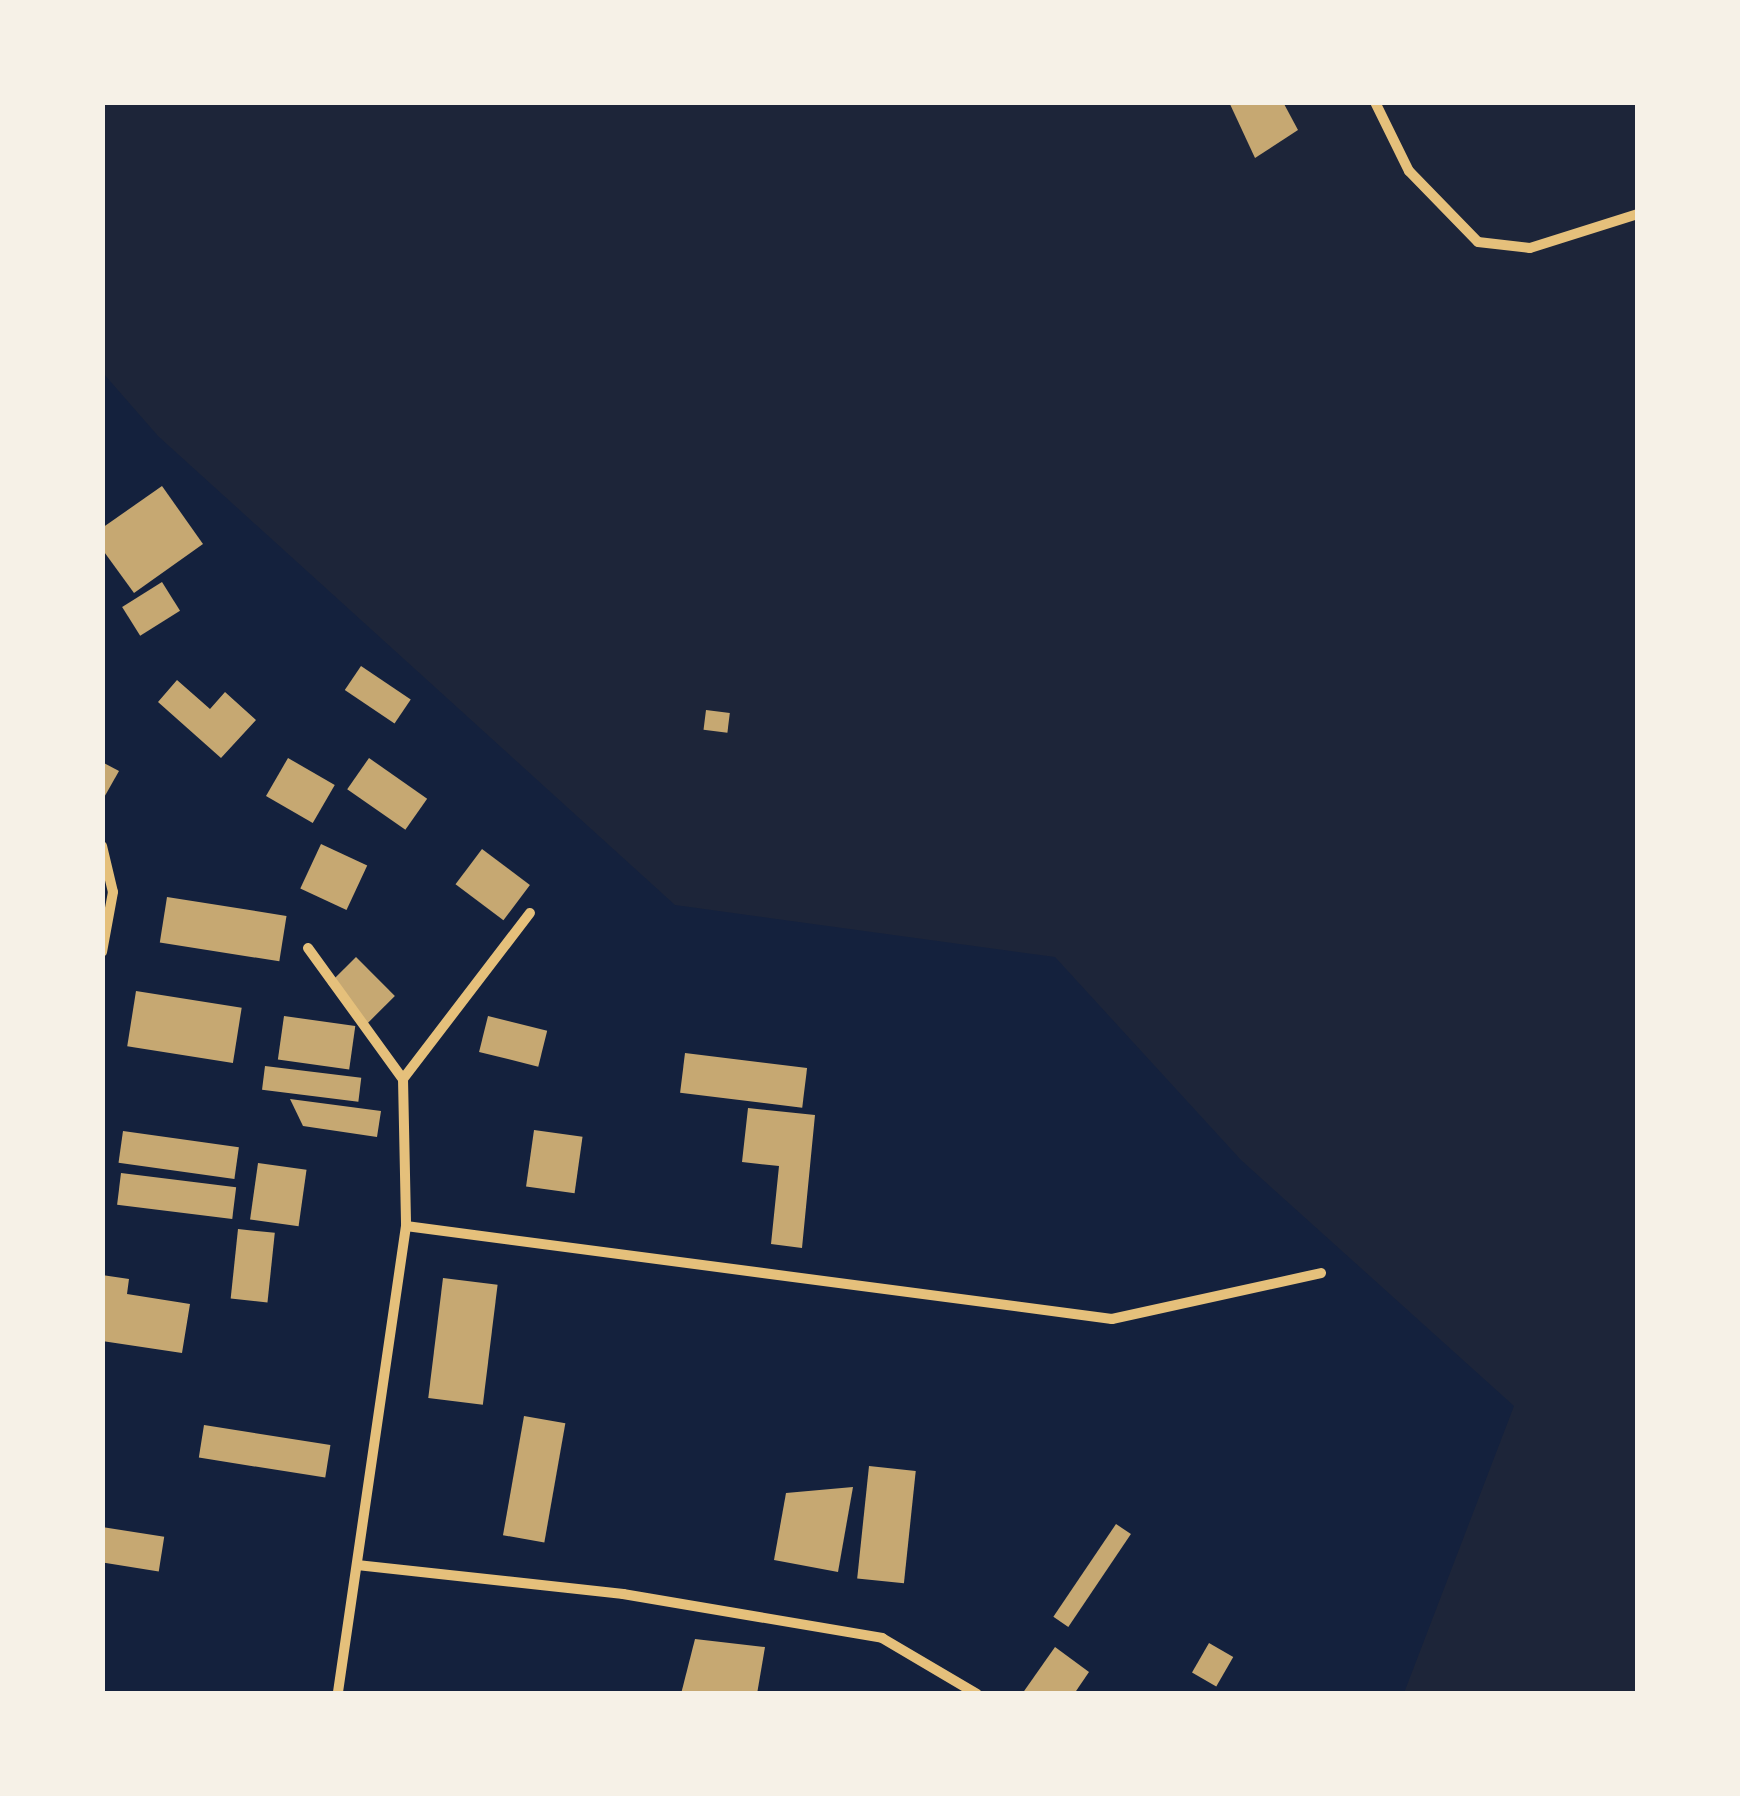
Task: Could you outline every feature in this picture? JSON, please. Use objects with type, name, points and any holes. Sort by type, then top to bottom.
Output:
[{"type":"street","points":[[1376,102],[1409,171],[1478,242],[1530,248],[1638,214]]},
{"type":"street","points":[[102,846],[113,892],[102,952]]},
{"type":"street","points":[[403,1079],[530,913]]},
{"type":"street","points":[[308,948],[403,1079],[406,1226],[338,1694]]},
{"type":"street","points":[[406,1226],[1112,1319],[1321,1273]]},
{"type":"street","points":[[357,1565],[623,1594],[882,1638],[977,1694]]},
{"type":"shaded area","points":[[102,103],[1637,103],[1637,1693],[1404,1693],[1514,1406],[1241,1160],[1055,957],[675,905],[158,436],[103,373]]},
{"type":"building","points":[[1229,102],[1283,102],[1298,130],[1255,158]]},
{"type":"building","points":[[162,486],[203,544],[134,593],[102,549],[102,528]]},
{"type":"building","points":[[162,582],[180,611],[140,636],[122,607]]},
{"type":"building","points":[[361,666],[411,700],[395,724],[345,690]]},
{"type":"building","points":[[177,680],[210,709],[225,692],[256,720],[221,758],[158,702]]},
{"type":"building","points":[[706,710],[730,713],[727,733],[704,730]]},
{"type":"building","points":[[288,758],[335,785],[313,823],[266,796]]},
{"type":"building","points":[[369,758],[427,799],[405,830],[347,789]]},
{"type":"building","points":[[102,762],[119,771],[102,801]]},
{"type":"building","points":[[321,844],[367,866],[347,910],[300,888]]},
{"type":"building","points":[[482,849],[530,885],[503,920],[456,884]]},
{"type":"building","points":[[167,897],[287,916],[279,961],[160,942]]},
{"type":"building","points":[[356,957],[395,996],[367,1023],[328,985]]},
{"type":"building","points":[[136,991],[242,1008],[233,1063],[127,1046]]},
{"type":"building","points":[[284,1016],[355,1026],[349,1070],[278,1060]]},
{"type":"building","points":[[488,1016],[547,1031],[538,1067],[479,1052]]},
{"type":"building","points":[[685,1053],[807,1068],[802,1108],[680,1093]]},
{"type":"building","points":[[265,1066],[361,1078],[358,1102],[262,1090]]},
{"type":"building","points":[[290,1099],[381,1111],[377,1137],[303,1126]]},
{"type":"building","points":[[748,1108],[815,1115],[802,1248],[771,1244],[779,1166],[742,1162]]},
{"type":"building","points":[[534,1130],[583,1137],[575,1193],[526,1186]]},
{"type":"building","points":[[123,1131],[239,1147],[234,1179],[119,1163]]},
{"type":"building","points":[[258,1163],[307,1170],[299,1226],[250,1219]]},
{"type":"building","points":[[121,1173],[236,1187],[232,1219],[117,1205]]},
{"type":"building","points":[[238,1229],[275,1233],[267,1302],[231,1299]]},
{"type":"building","points":[[102,1275],[129,1279],[127,1294],[190,1304],[182,1353],[102,1341]]},
{"type":"building","points":[[443,1278],[498,1285],[483,1405],[428,1398]]},
{"type":"building","points":[[524,1416],[565,1423],[544,1542],[503,1535]]},
{"type":"building","points":[[204,1425],[330,1445],[325,1478],[199,1458]]},
{"type":"building","points":[[869,1466],[916,1471],[904,1583],[857,1578]]},
{"type":"building","points":[[853,1487],[838,1572],[774,1560],[786,1493]]},
{"type":"building","points":[[1116,1524],[1131,1534],[1068,1627],[1053,1617]]},
{"type":"building","points":[[102,1527],[164,1537],[159,1571],[102,1562]]},
{"type":"building","points":[[695,1639],[765,1647],[757,1694],[681,1694]]},
{"type":"building","points":[[1209,1643],[1233,1657],[1216,1686],[1192,1672]]},
{"type":"building","points":[[1055,1647],[1089,1672],[1074,1694],[1022,1694]]}]
